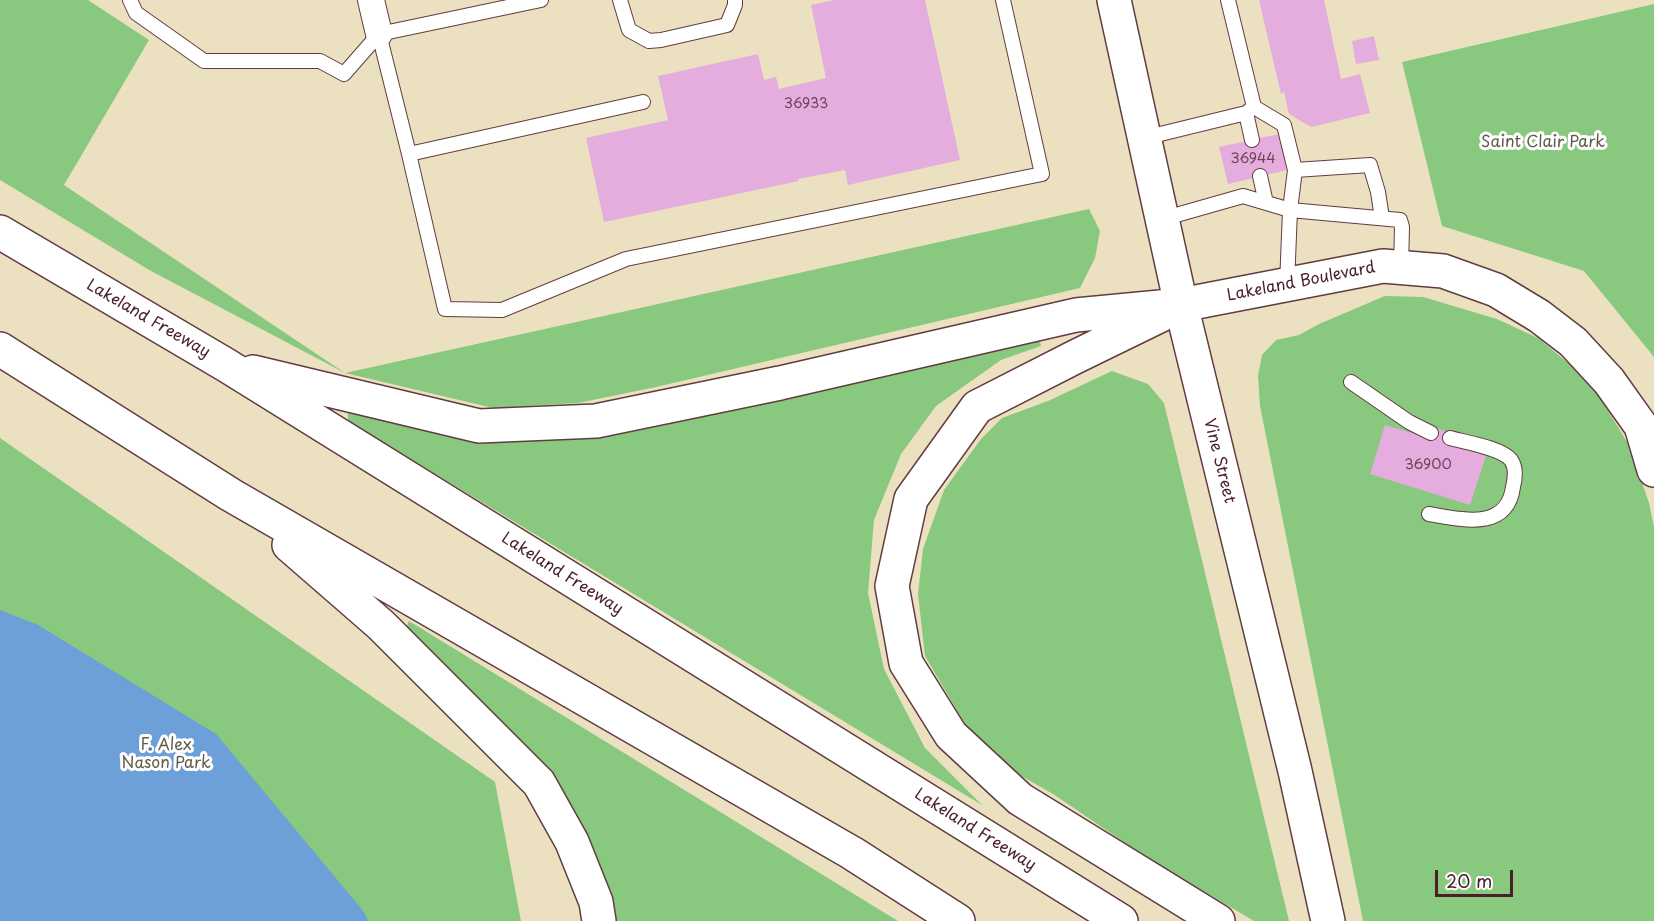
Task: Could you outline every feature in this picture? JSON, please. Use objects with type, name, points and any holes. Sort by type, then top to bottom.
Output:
[{"type":"main road","name":"Vine Street","points":[[1114,0],[1181,305],[1292,760],[1328,921]]},
{"type":"main road","name":"Lakeland Freeway","points":[[0,232],[226,365],[1121,921]]},
{"type":"main road","name":"Lakeland Boulevard","points":[[1181,305],[1383,266],[1443,271],[1496,290],[1539,316],[1572,342],[1609,381],[1641,426],[1654,470]]},
{"type":"main road","points":[[226,365],[479,426],[596,421],[780,383],[1076,315],[1181,305]]},
{"type":"main road","points":[[1181,305],[977,407],[911,499],[892,586],[906,663],[951,735],[1020,799],[1205,913]]},
{"type":"main road","points":[[0,349],[231,495],[852,853],[958,921]]},
{"type":"main road","points":[[231,495],[381,625],[539,783],[572,842],[596,902],[599,921]]},
{"type":"street","points":[[371,0],[379,34]]},
{"type":"lane","points":[[130,0],[136,13],[204,61],[320,61],[344,74],[379,34],[542,0]]},
{"type":"lane","points":[[620,0],[629,30],[649,41],[727,25],[735,0]]},
{"type":"lane","points":[[379,34],[445,309],[502,310],[629,259],[1042,174],[1003,0]]},
{"type":"lane","points":[[1228,0],[1250,110],[1252,140]]},
{"type":"lane","points":[[409,154],[643,102]]},
{"type":"lane","points":[[1144,138],[1250,110],[1284,125],[1295,170],[1290,210],[1287,285]]},
{"type":"lane","points":[[1295,170],[1370,165],[1378,192],[1382,218]]},
{"type":"lane","points":[[1260,176],[1266,203]]},
{"type":"lane","points":[[1162,219],[1243,196],[1290,210],[1400,220],[1402,227],[1401,268]]},
{"type":"lane","points":[[1351,381],[1409,422],[1431,433]]},
{"type":"lane","points":[[1429,514],[1463,519],[1484,519],[1499,514],[1509,503],[1513,489],[1515,472],[1511,460],[1499,452],[1450,438]]},
{"type":"green space","points":[[0,0],[88,0],[149,40],[64,185],[345,373],[151,271],[0,180]]},
{"type":"green space","name":"Saint Clair Park","points":[[1654,4],[1654,357],[1584,271],[1442,226],[1402,62]]},
{"type":"green space","points":[[1089,209],[1100,231],[1095,258],[1080,288],[656,387],[578,403],[493,408],[345,373]]},
{"type":"green space","points":[[1385,296],[1423,297],[1497,319],[1538,338],[1590,381],[1630,447],[1649,503],[1654,527],[1654,921],[1363,921],[1260,406],[1258,376],[1262,355],[1276,340],[1299,335]]},
{"type":"green space","points":[[1039,336],[1041,346],[1001,360],[936,406],[901,454],[874,520],[868,593],[884,669],[925,748],[982,805],[348,421],[348,410],[565,437],[619,433]]},
{"type":"green space","points":[[1112,371],[1148,384],[1164,403],[1289,921],[1254,921],[1149,859],[1053,794],[1018,774],[966,726],[925,656],[918,594],[923,549],[944,490],[981,439],[1002,418],[1048,401]]},
{"type":"green space","name":"F. Alex Nason Park","points":[[0,438],[495,782],[521,921],[0,921]]},
{"type":"green space","points":[[409,621],[898,921],[612,921],[595,869],[404,633]]},
{"type":"water","points":[[0,610],[38,625],[216,734],[364,912],[368,921],[0,921]]},
{"type":"building","points":[[834,0],[925,0],[960,160],[848,185],[845,170],[604,222],[586,138],[668,120],[658,76],[758,54],[764,80],[776,77],[779,89],[826,78],[811,5]]},
{"type":"building","points":[[1259,0],[1324,0],[1341,79],[1360,74],[1370,113],[1311,127],[1289,114],[1284,92],[1281,94]]},
{"type":"building","points":[[1374,36],[1379,60],[1356,64],[1352,41]]},
{"type":"building","points":[[1279,134],[1287,170],[1228,184],[1219,147]]},
{"type":"building","points":[[1385,425],[1429,438],[1433,427],[1451,433],[1448,444],[1486,456],[1470,505],[1370,474]]}]
